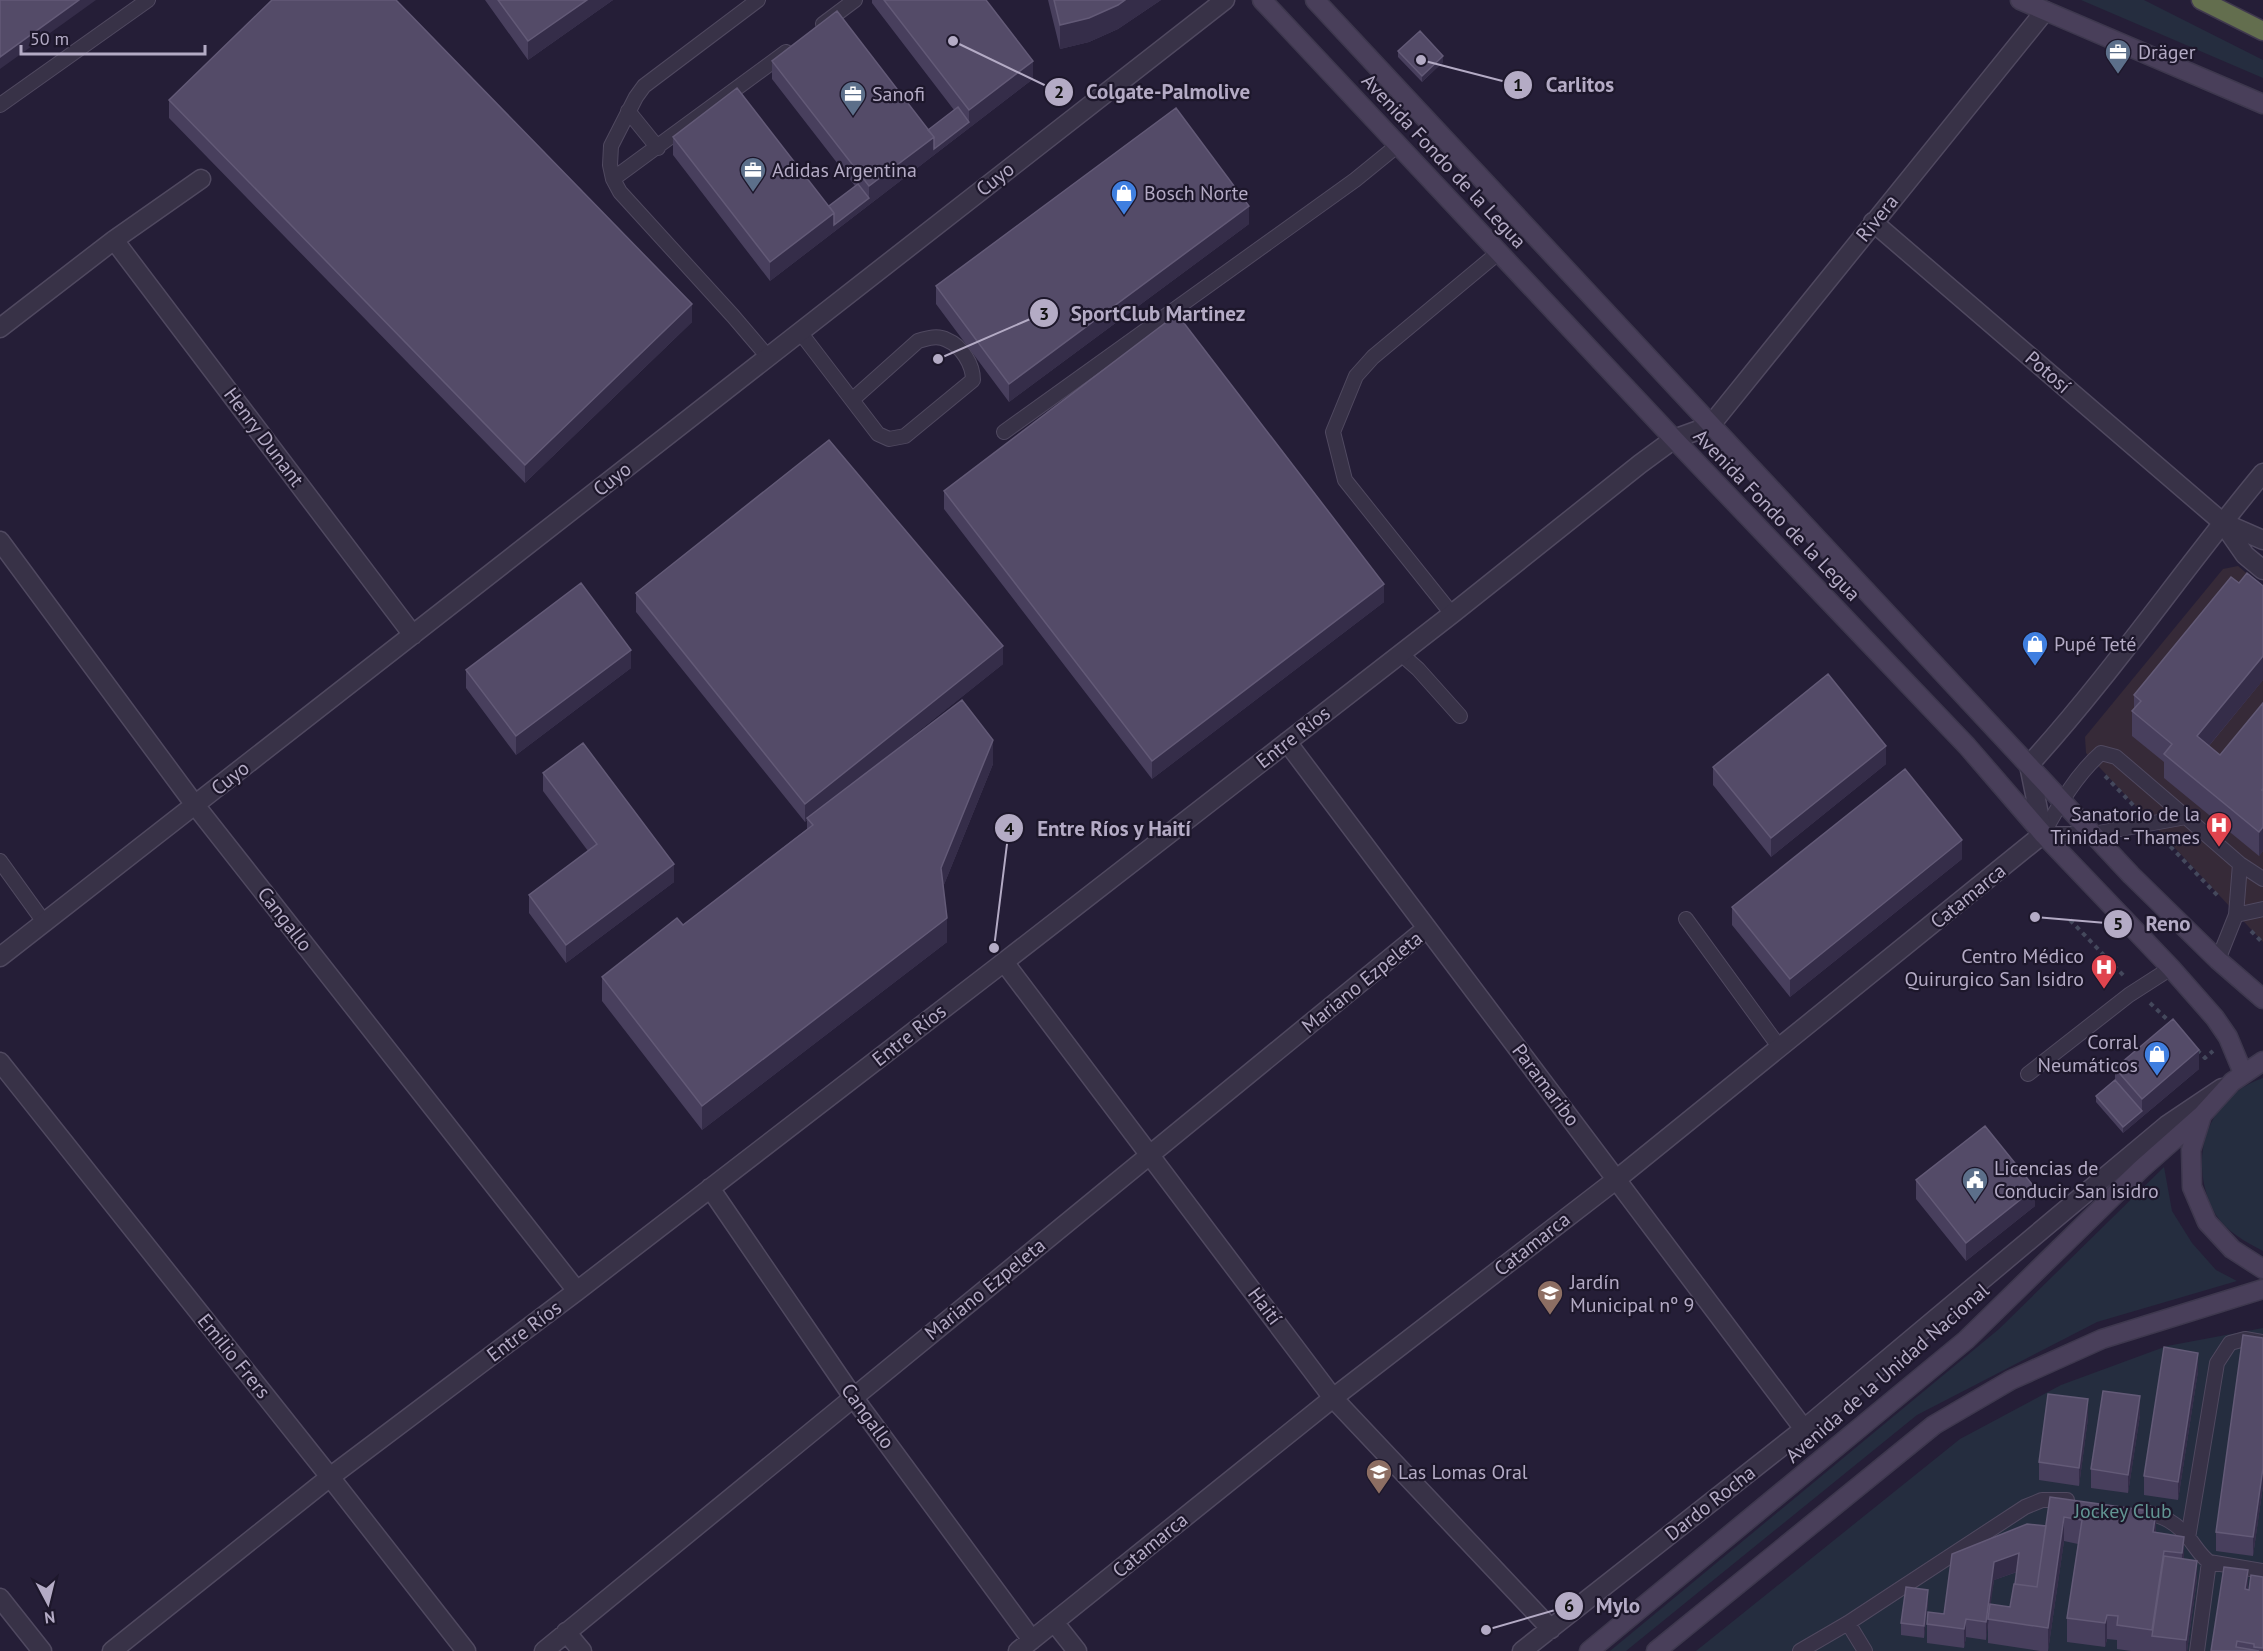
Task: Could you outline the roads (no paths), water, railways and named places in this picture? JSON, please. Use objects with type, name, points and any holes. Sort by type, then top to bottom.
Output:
[{"type":"highway","points":[[2201,0],[2263,31]]},
{"type":"main road","name":"Avenida Fondo de la Legua","points":[[1262,0],[1674,439],[1967,746],[2043,834],[2171,968],[2215,1018],[2228,1037],[2237,1078]]},
{"type":"main road","name":"Avenida Fondo de la Legua","points":[[1315,0],[2131,876],[2218,960],[2263,999]]},
{"type":"main road","points":[[2020,0],[2263,104]]},
{"type":"main road","name":"Avenida de la Unidad Nacional","points":[[1589,1651],[1965,1340],[2141,1169],[2202,1115],[2237,1078],[2262,1060]]},
{"type":"main road","points":[[2202,1115],[2191,1150],[2193,1187],[2207,1222],[2232,1250],[2263,1269]]},
{"type":"main road","points":[[1656,1651],[1934,1425],[2011,1380],[2102,1339],[2263,1289]]},
{"type":"street","name":"Cuyo","points":[[0,957],[1225,0]]},
{"type":"street","name":"Rivera","points":[[1710,426],[2045,11]]},
{"type":"street","points":[[2,322],[201,179]]},
{"type":"street","name":"Potosí","points":[[1873,222],[2222,522],[2245,555],[2263,570]]},
{"type":"street","name":"Henry Dunant","points":[[114,240],[413,635]]},
{"type":"street","name":"Entre Ríos","points":[[113,1651],[330,1477],[577,1292],[1004,962],[1401,654],[1640,464],[1674,439],[1710,426]]},
{"type":"street","points":[[2043,834],[2029,765],[2060,731],[2222,522],[2263,473]]},
{"type":"street","name":"Potosí","points":[[2222,522],[2263,540]]},
{"type":"street","name":"Cangallo","points":[[0,541],[195,805],[577,1292]]},
{"type":"street","name":"Paramaribo","points":[[1287,742],[1804,1429]]},
{"type":"street","name":"Catamarca","points":[[1025,1645],[1333,1398],[1617,1179],[2043,834]]},
{"type":"street","name":"Mariano Ezpeleta","points":[[544,1651],[1427,928]]},
{"type":"street","name":"Haití","points":[[1004,962],[1333,1398],[1551,1629]]},
{"type":"street","name":"Emilio Frers","points":[[0,1062],[466,1651]]},
{"type":"street","name":"Dardo Rocha","points":[[1522,1651],[1804,1429],[2167,1125],[2237,1078]]},
{"type":"street","name":"Cangallo","points":[[710,1188],[1025,1645]]},
{"type":"street","points":[[0,1598],[42,1651]]},
{"type":"street","points":[[1054,1622],[1077,1651]]},
{"type":"street","points":[[567,1632],[582,1651]]},
{"type":"lane","points":[[0,105],[148,0]]},
{"type":"lane","points":[[758,0],[644,86],[628,111],[611,146],[610,165],[613,179],[620,192],[768,357]]},
{"type":"lane","points":[[816,29],[855,0]]},
{"type":"lane","points":[[613,179],[658,148],[797,43]]},
{"type":"lane","points":[[628,111],[658,148]]},
{"type":"lane","points":[[1004,432],[1355,180],[1398,145]]},
{"type":"lane","points":[[1452,614],[1345,480],[1333,432],[1356,376],[1373,357],[1499,252]]},
{"type":"lane","points":[[800,332],[852,400],[878,434],[889,439],[905,436],[973,380],[973,368],[948,340],[931,337],[918,341],[852,400]]},
{"type":"lane","points":[[1401,654],[1418,669],[1460,716]]},
{"type":"lane","points":[[2186,817],[2093,834],[2043,834],[2062,800],[2091,762],[2101,753],[2108,753],[2116,757],[2186,817],[2240,864],[2263,879]]},
{"type":"lane","points":[[0,861],[45,922]]},
{"type":"lane","points":[[2218,960],[2236,915],[2240,864]]},
{"type":"lane","points":[[2236,915],[2263,909]]},
{"type":"lane","points":[[1686,920],[1780,1048]]},
{"type":"lane","points":[[2028,1074],[2129,995],[2171,968]]},
{"type":"lane","points":[[2188,1538],[2217,1363],[2230,1343],[2245,1339],[2263,1342]]},
{"type":"lane","points":[[1800,1651],[1848,1623],[2025,1507],[2042,1500],[2060,1499],[2080,1502]]},
{"type":"lane","points":[[2123,1509],[2154,1513],[2173,1521],[2202,1557],[2209,1562],[2263,1571]]},
{"type":"lane","points":[[2198,1651],[2209,1562]]},
{"type":"lane","points":[[1848,1623],[1865,1651]]},
{"type":"place","name":"Colgate-Palmolive","points":[[953,41]]},
{"type":"place","name":"Carlitos","points":[[1421,60]]},
{"type":"place","name":"Dräger","points":[[2118,75]]},
{"type":"place","name":"Sanofi","points":[[853,117]]},
{"type":"place","name":"Adidas Argentina","points":[[753,193]]},
{"type":"place","name":"Bosch Norte","points":[[1124,216]]},
{"type":"place","name":"SportClub Martinez","points":[[938,359]]},
{"type":"place","name":"Pupé Teté","points":[[2035,667]]},
{"type":"place","name":"Sanatorio de la Trinidad - Thames","points":[[2219,848]]},
{"type":"place","name":"Reno","points":[[2035,917]]},
{"type":"place","name":"Entre Ríos y Haití","points":[[994,948]]},
{"type":"place","name":"Centro Médico Quirurgico San Isidro","points":[[2104,990]]},
{"type":"place","name":"Corral Neumáticos","points":[[2157,1077]]},
{"type":"place","name":"Licencias de Conducir San isidro","points":[[1975,1203]]},
{"type":"place","name":"Jardín Municipal nº 9","points":[[1550,1316]]},
{"type":"place","name":"Las Lomas Oral","points":[[1379,1495]]},
{"type":"place","name":"Mylo","points":[[1486,1630]]},
{"type":"park label","name":"Jockey Club","points":[[2123,1511]]}]
